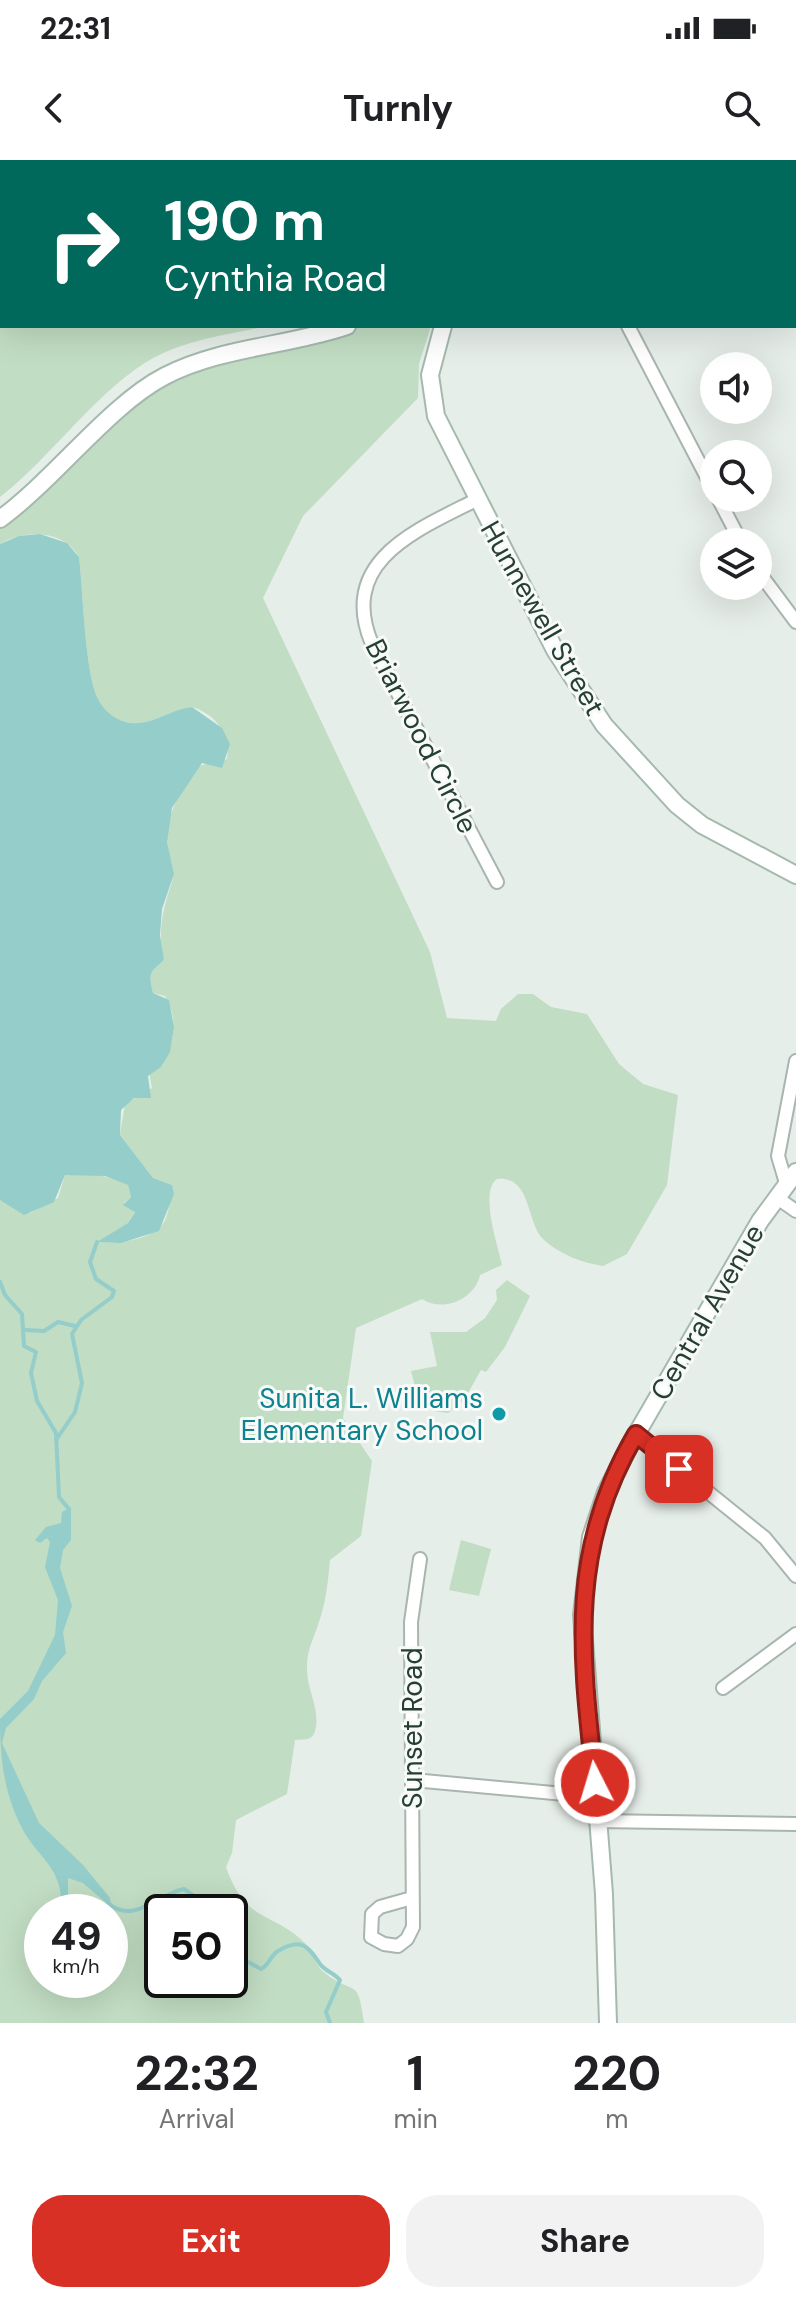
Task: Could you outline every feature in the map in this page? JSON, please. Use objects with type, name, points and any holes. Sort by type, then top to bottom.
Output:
[{"type":"main road","points":[[0,519],[34,493],[128,404],[167,375],[222,357],[339,328]]},
{"type":"main road","name":"Hunnewell Street","points":[[442,328],[431,367],[431,399],[439,425],[568,673],[628,753],[677,805],[702,825],[796,875]]},
{"type":"main road","name":"Central Avenue","points":[[608,2023],[606,1926],[582,1615],[585,1575],[602,1502],[636,1434],[776,1197],[791,1177]]},
{"type":"street","points":[[629,328],[700,464]]},
{"type":"street","name":"Briarwood Circle","points":[[476,500],[412,533],[384,555],[368,585],[364,618],[372,644],[497,882]]},
{"type":"street","points":[[772,590],[796,622]]},
{"type":"street","points":[[791,1177],[778,1157],[796,1061]]},
{"type":"street","points":[[776,1197],[796,1211]]},
{"type":"street","points":[[636,1434],[765,1538],[796,1576]]},
{"type":"street","name":"Sunset Road","points":[[412,1898],[412,1615],[420,1559]]},
{"type":"street","points":[[723,1688],[796,1634]]},
{"type":"street","points":[[413,1780],[596,1797]]},
{"type":"street","points":[[598,1821],[796,1824]]},
{"type":"green space","points":[[0,328],[258,328],[182,346],[134,370],[0,497]]},
{"type":"green space","points":[[349,328],[430,328],[419,364],[418,398],[303,516],[263,598],[430,952],[447,1018],[496,1021],[501,1009],[518,994],[533,994],[551,1007],[587,1014],[619,1064],[643,1084],[678,1095],[667,1185],[627,1254],[603,1266],[587,1263],[557,1250],[538,1233],[523,1192],[508,1180],[497,1179],[492,1185],[490,1206],[502,1265],[480,1275],[472,1291],[457,1301],[439,1305],[422,1299],[356,1328],[343,1418],[372,1461],[361,1536],[330,1560],[323,1607],[308,1657],[308,1678],[316,1716],[314,1734],[310,1738],[295,1740],[287,1794],[236,1820],[232,1853],[226,1867],[240,1894],[144,1894],[144,1998],[248,1998],[248,1904],[293,1933],[305,1943],[322,1971],[357,1993],[364,2023],[0,2023],[0,1200],[30,1213],[58,1198],[65,1175],[90,1174],[128,1185],[131,1197],[124,1203],[135,1211],[128,1223],[98,1242],[126,1241],[146,1236],[162,1225],[166,1218],[172,1185],[153,1178],[120,1135],[125,1104],[152,1088],[149,1072],[161,1067],[173,1032],[169,1005],[165,996],[153,993],[151,980],[153,970],[164,960],[162,921],[173,876],[167,839],[169,819],[198,766],[227,759],[228,750],[224,734],[215,720],[192,707],[140,723],[122,721],[104,709],[98,700],[90,671],[79,557],[64,541],[43,535],[21,536],[0,544],[0,521],[123,408],[214,358]]},
{"type":"green space","points":[[507,1280],[530,1296],[505,1347],[486,1372],[481,1370],[464,1400],[448,1413],[434,1411],[417,1394],[411,1371],[437,1366],[430,1332],[466,1332],[485,1318],[497,1300],[496,1290]]},
{"type":"green space","points":[[461,1540],[491,1549],[479,1596],[449,1590]]},
{"type":"water","points":[[40,534],[67,543],[79,557],[90,671],[98,699],[104,708],[122,721],[140,723],[192,707],[222,728],[230,744],[222,768],[202,763],[172,808],[167,842],[174,874],[162,909],[160,935],[164,960],[151,976],[153,993],[169,1000],[174,1027],[170,1052],[161,1067],[148,1076],[151,1098],[134,1098],[121,1110],[120,1135],[153,1178],[172,1185],[174,1194],[159,1231],[121,1243],[97,1242],[128,1223],[135,1212],[123,1205],[131,1197],[128,1185],[105,1176],[65,1175],[54,1202],[24,1215],[0,1200],[0,544],[19,536]]},
{"type":"water","points":[[71,1507],[71,1540],[63,1550],[60,1568],[72,1606],[63,1632],[66,1653],[42,1681],[34,1699],[6,1728],[2,1743],[39,1823],[83,1865],[107,1894],[96,1894],[83,1883],[68,1878],[68,1894],[61,1894],[57,1878],[17,1817],[7,1790],[2,1762],[0,1719],[28,1691],[55,1635],[58,1600],[45,1567],[50,1542],[47,1538],[40,1543],[35,1540],[46,1527],[61,1523],[62,1512]]},
{"type":"waterway","points":[[56,1440],[75,1412],[82,1383],[72,1334],[81,1320],[112,1297],[114,1291],[96,1279],[90,1262],[97,1242]]},
{"type":"waterway","points":[[0,1282],[5,1295],[22,1314],[24,1346],[36,1352],[31,1373],[37,1401],[56,1433],[59,1497],[68,1508]]},
{"type":"waterway","points":[[26,1330],[44,1331],[58,1322],[75,1326]]},
{"type":"waterway","points":[[171,1894],[184,1889],[191,1894]]},
{"type":"waterway","points":[[128,1911],[144,1907]]},
{"type":"waterway","points":[[248,1962],[261,1969],[275,1953],[286,1947],[298,1944],[308,1948],[322,1966],[340,1980],[326,2012],[330,2023]]},
{"type":"place","name":"Sunita L. Williams Elementary School","points":[[499,1414]]},
{"type":"route","points":[[595,1783],[582,1615],[585,1570],[594,1528],[610,1484],[636,1434],[679,1469]]}]
